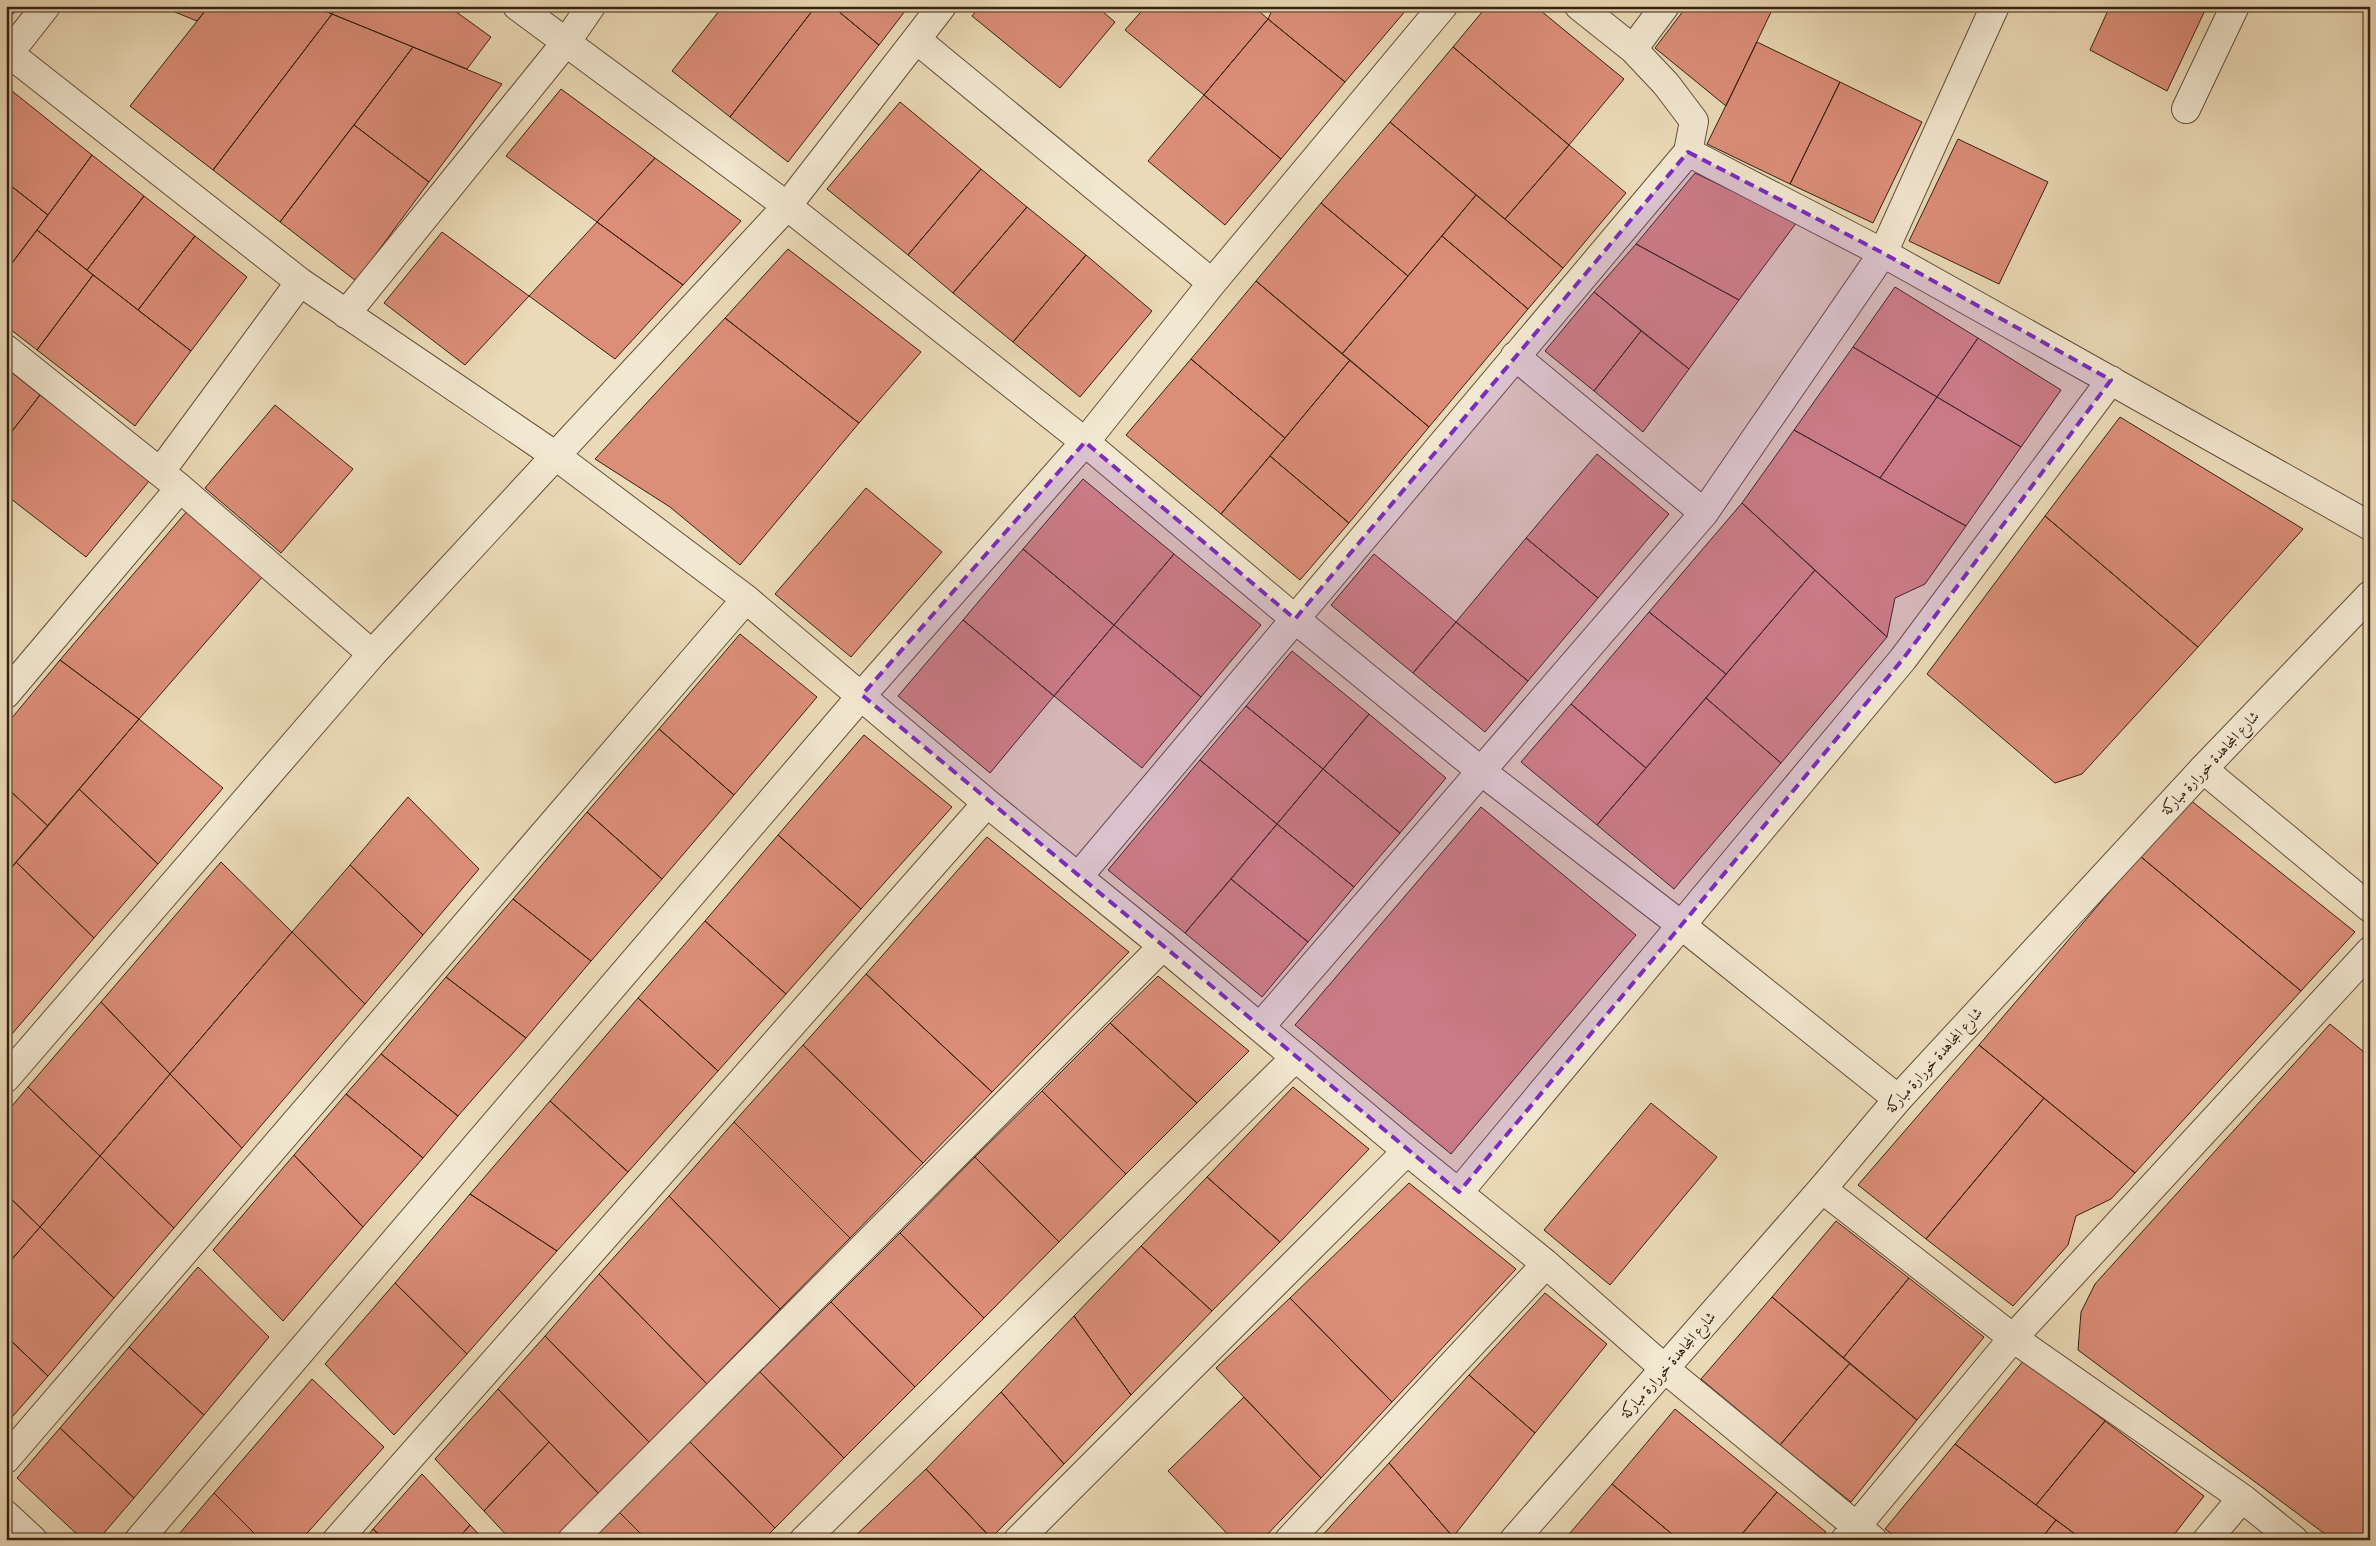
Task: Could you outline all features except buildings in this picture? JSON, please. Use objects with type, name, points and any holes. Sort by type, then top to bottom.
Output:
[{"type":"street","points":[[46,6],[7,54],[300,282],[556,456],[746,599],[862,695],[987,803],[1163,946],[1407,1151],[1546,1264],[1858,1535],[2013,1338],[2370,951]]},
{"type":"street","points":[[517,6],[567,41],[787,206],[1085,442],[1295,619],[1481,771],[1681,925],[1898,1099]]},
{"type":"street","points":[[346,314],[567,41],[591,6]]},
{"type":"street","points":[[6,1078],[372,654],[787,206],[942,6]]},
{"type":"street","points":[[139,1540],[862,695],[1085,442],[1212,283],[1442,6]]},
{"type":"street","points":[[1078,877],[1688,152],[1694,121],[1666,84],[1633,49],[1579,6]]},
{"type":"street","points":[[1633,49],[1665,6]]},
{"type":"street","points":[[1260,1027],[1704,513],[1883,253],[1995,6]]},
{"type":"street","points":[[2186,109],[2235,6]]},
{"type":"street","points":[[917,40],[1212,283]]},
{"type":"street","points":[[1688,152],[1883,253],[2370,526]]},
{"type":"street","points":[[6,694],[171,480],[300,282]]},
{"type":"street","points":[[6,349],[171,480],[372,654]]},
{"type":"street","points":[[1515,356],[1704,513]]},
{"type":"street","points":[[1459,1192],[1903,659],[2110,380]]},
{"type":"street","name":"شارع المجاهدة خورارة مباركة","points":[[1514,1540],[1822,1189],[1898,1099],[2203,770],[2370,595]]},
{"type":"street","points":[[6,1459],[746,599]]},
{"type":"street","points":[[2203,770],[2370,908]]},
{"type":"street","points":[[337,1540],[987,803]]},
{"type":"street","points":[[572,1540],[1163,946]]},
{"type":"street","points":[[804,1540],[1295,1058]]},
{"type":"street","points":[[1034,1535],[1407,1151]]},
{"type":"street","points":[[1822,1189],[2013,1338],[2242,1498],[2294,1540]]},
{"type":"street","points":[[1289,1540],[1546,1264]]},
{"type":"street","points":[[2207,1540],[2242,1498]]},
{"type":"street","points":[[6,1515],[33,1540]]},
{"type":"highlighted area","points":[[1688,152],[1883,253],[2111,380],[1903,659],[1459,1192],[862,695],[1085,442],[1295,619]]}]
